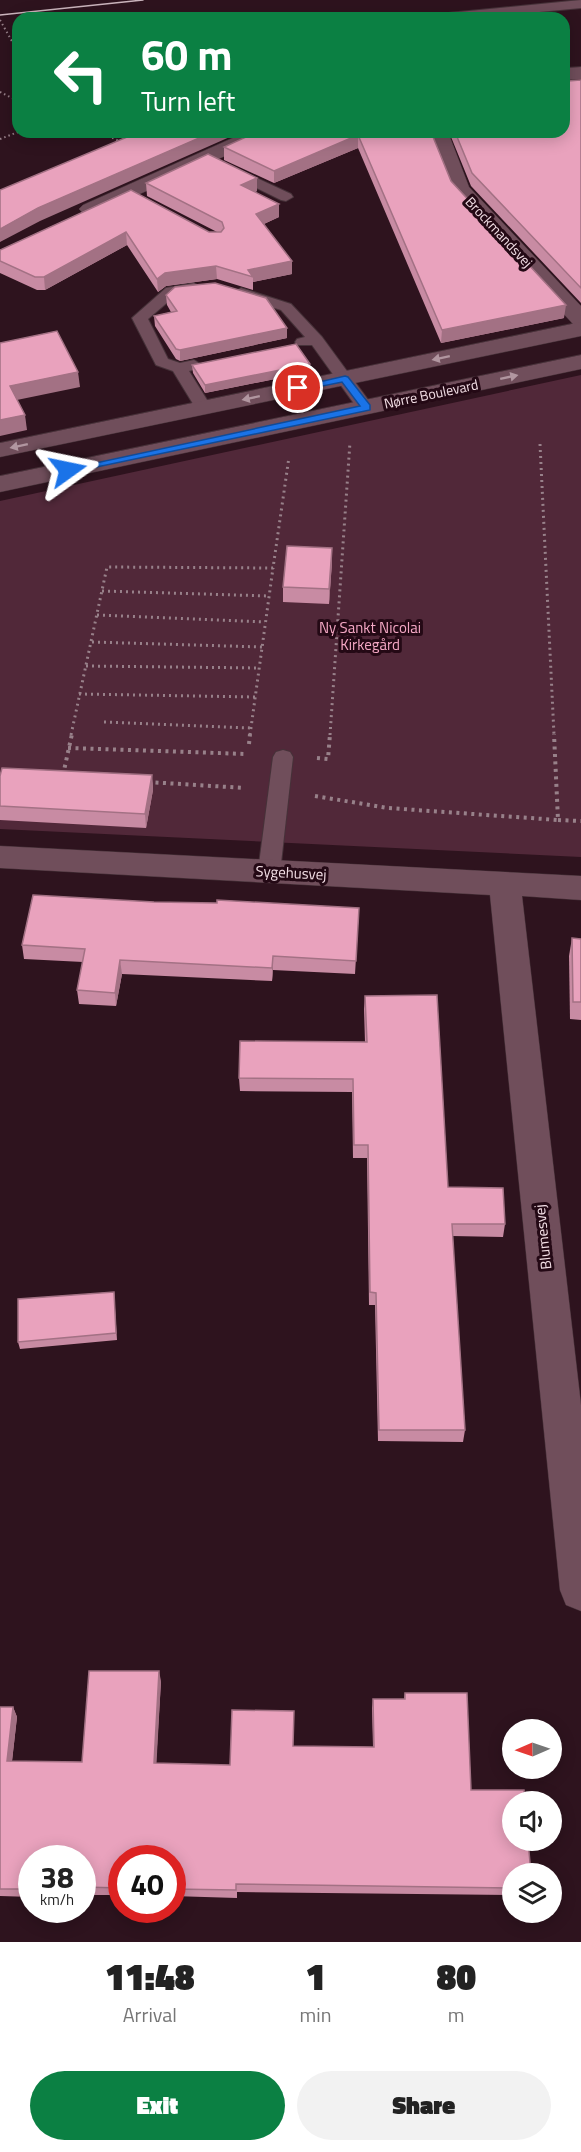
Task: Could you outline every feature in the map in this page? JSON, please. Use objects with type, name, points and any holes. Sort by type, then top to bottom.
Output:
[{"type":"street","points":[[69,219],[249,138]]},
{"type":"street","name":"Brockmandsvej","points":[[440,138],[459,189],[581,319]]},
{"type":"street","points":[[0,450],[581,329]]},
{"type":"street","name":"Nørre Boulevard","points":[[0,484],[581,362]]},
{"type":"street","name":"Sygehusvej","points":[[0,857],[581,888]]},
{"type":"street","name":"Blumesvej","points":[[505,884],[581,1590]]},
{"type":"lane","points":[[499,12],[581,4]]},
{"type":"lane","points":[[205,157],[286,197]]},
{"type":"lane","points":[[127,192],[147,203]]},
{"type":"lane","points":[[206,287],[171,291],[140,318],[162,362],[179,368],[213,361]]},
{"type":"lane","points":[[229,290],[286,307],[316,340],[345,379],[359,409]]},
{"type":"lane","points":[[282,347],[316,340]]},
{"type":"lane","points":[[179,368],[204,408]]},
{"type":"lane","points":[[269,872],[283,757]]},
{"type":"path","points":[[0,20],[12,41]]},
{"type":"path","points":[[283,757],[328,759],[359,409]]},
{"type":"path","points":[[68,748],[248,754],[294,423]]},
{"type":"path","points":[[540,444],[558,820]]},
{"type":"path","points":[[62,778],[107,567],[273,568]]},
{"type":"path","points":[[102,591],[269,596]]},
{"type":"path","points":[[97,615],[265,622]]},
{"type":"path","points":[[92,642],[262,647]]},
{"type":"path","points":[[86,666],[259,668]]},
{"type":"path","points":[[79,694],[255,697]]},
{"type":"path","points":[[104,722],[251,728]]},
{"type":"path","points":[[54,778],[74,779]]},
{"type":"path","points":[[145,782],[279,791],[388,807],[581,821]]},
{"type":"green space","name":"Ny Sankt Nicolai Kirkegård","points":[[581,375],[581,857],[0,829],[0,501]]},
{"type":"building","points":[[581,80],[581,288],[472,173],[457,138],[570,138],[570,81]]},
{"type":"building","points":[[125,138],[199,138],[38,208],[0,229],[0,190]]},
{"type":"building","points":[[244,138],[351,138],[274,171],[224,147]]},
{"type":"building","points":[[359,138],[433,138],[451,181],[566,305],[442,330]]},
{"type":"building","points":[[208,154],[257,178],[241,185],[279,204],[256,214],[292,261],[248,270],[253,277],[216,266],[165,273],[157,279],[126,232],[44,277],[35,277],[0,261],[0,250],[131,190],[209,232],[221,232],[224,228],[222,222],[146,183]]},
{"type":"building","points":[[215,283],[266,298],[287,328],[176,349],[154,316],[177,311],[166,295],[175,287]]},
{"type":"building","points":[[57,331],[78,372],[10,386],[25,415],[0,420],[0,343]]},
{"type":"building","points":[[296,344],[310,364],[205,385],[192,365]]},
{"type":"building","points":[[287,546],[332,548],[329,589],[283,587]]},
{"type":"building","points":[[2,768],[152,775],[145,814],[0,806]]},
{"type":"building","points":[[33,895],[154,902],[217,903],[217,900],[359,908],[356,961],[273,956],[272,968],[120,960],[115,993],[77,990],[85,949],[22,945]]},
{"type":"building","points":[[572,938],[581,939],[581,1002],[573,1002]]},
{"type":"building","points":[[437,995],[448,1187],[503,1188],[505,1224],[452,1224],[465,1430],[379,1430],[376,1293],[370,1292],[368,1145],[354,1145],[353,1079],[239,1078],[240,1041],[367,1042],[365,996]]},
{"type":"building","points":[[114,1292],[116,1333],[18,1342],[18,1299]]},
{"type":"building","points":[[89,1671],[159,1671],[154,1763],[230,1765],[232,1710],[294,1711],[293,1746],[374,1747],[373,1699],[405,1699],[405,1693],[467,1693],[471,1790],[524,1790],[502,1791],[502,1851],[529,1851],[530,1863],[502,1863],[502,1888],[236,1884],[236,1890],[186,1889],[186,1845],[108,1845],[108,1888],[96,1887],[96,1845],[18,1845],[18,1889],[0,1889],[0,1707],[13,1707],[7,1761],[82,1762]]},
{"type":"tram line","points":[[29,12],[143,0]]},
{"type":"tram line","points":[[0,15],[12,14]]},
{"type":"route","points":[[68,470],[366,408],[345,379],[298,388]]}]
